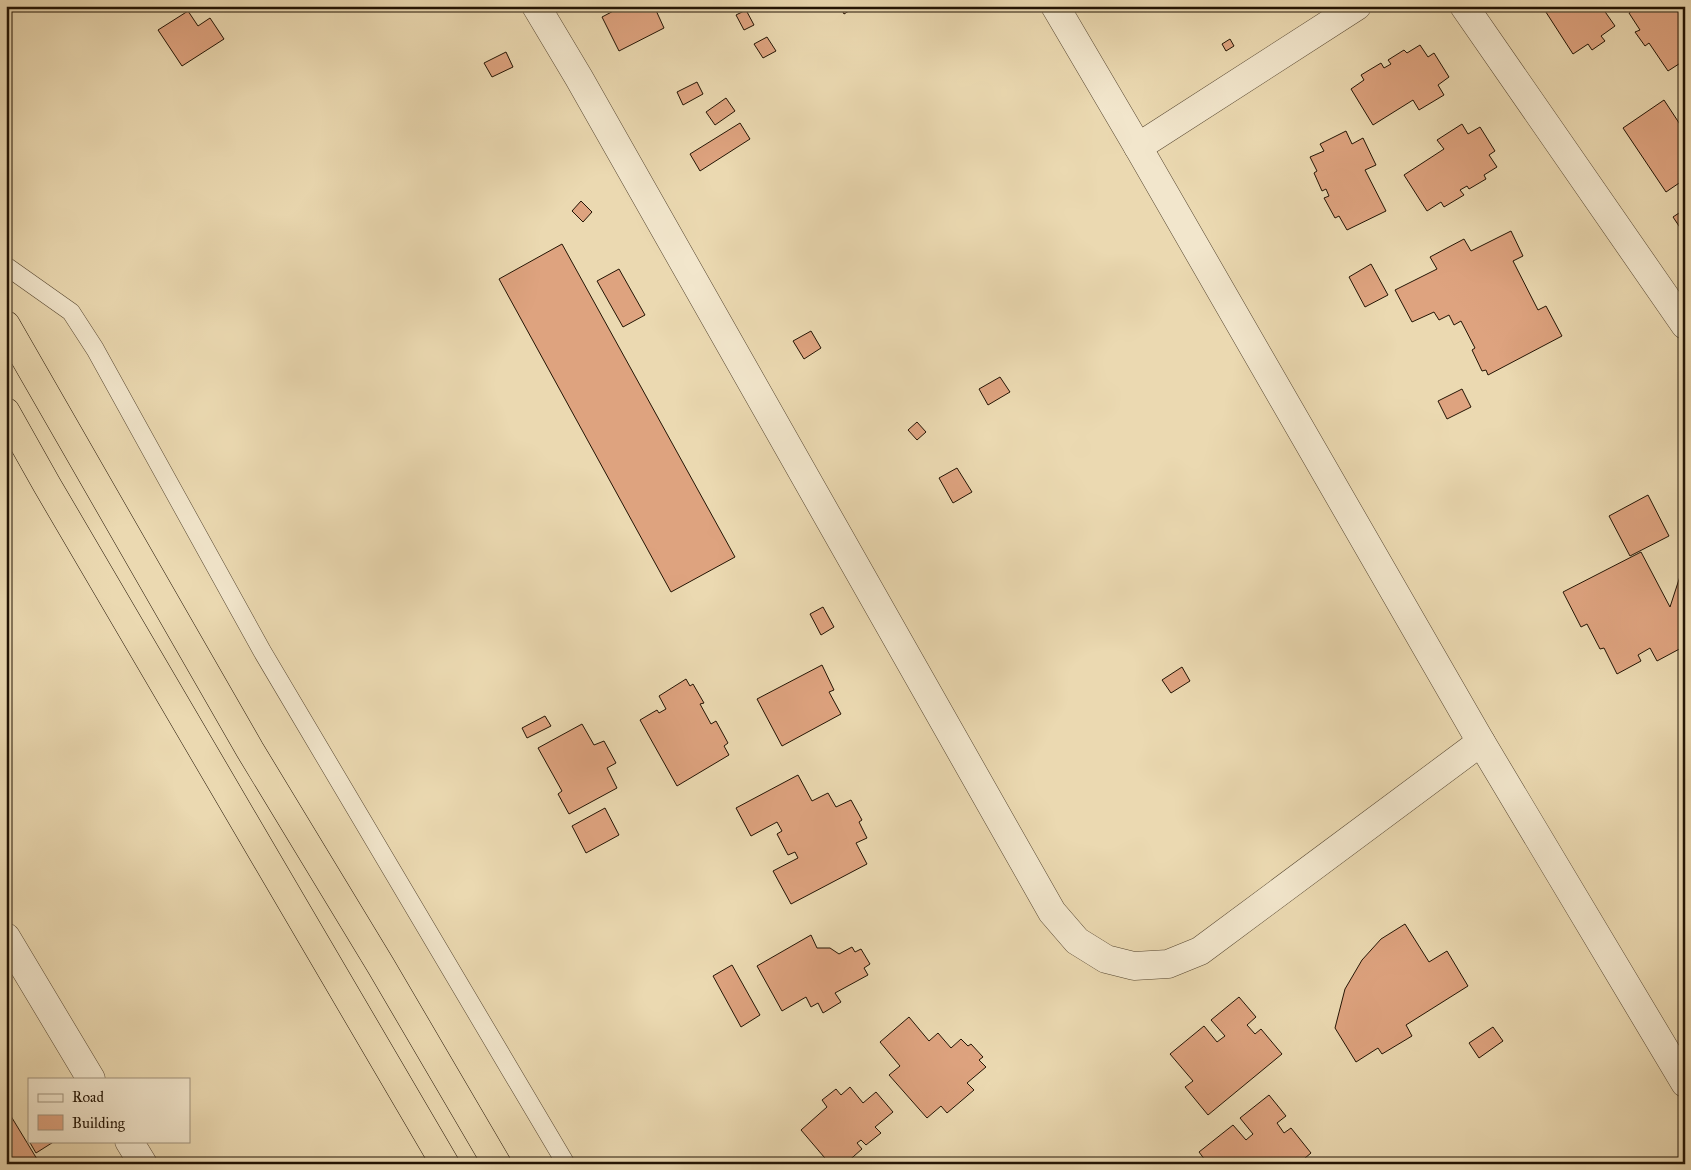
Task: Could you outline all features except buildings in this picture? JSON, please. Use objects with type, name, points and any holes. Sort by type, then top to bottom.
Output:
[{"type":"highway","points":[[6,324],[250,750],[376,957],[497,1164]]},
{"type":"highway","points":[[6,412],[445,1164]]},
{"type":"street","points":[[536,6],[579,78],[1052,912],[1077,941],[1106,959],[1134,966],[1168,964],[1200,951],[1481,742]]},
{"type":"street","points":[[1055,6],[1481,742],[1685,1083]]},
{"type":"street","points":[[1138,147],[1357,6]]},
{"type":"street","points":[[1464,6],[1685,325]]},
{"type":"street","points":[[6,937],[90,1078]]},
{"type":"street","points":[[130,1142],[143,1164]]},
{"type":"lane","points":[[6,266],[71,312],[95,349],[262,651],[566,1164]]}]
